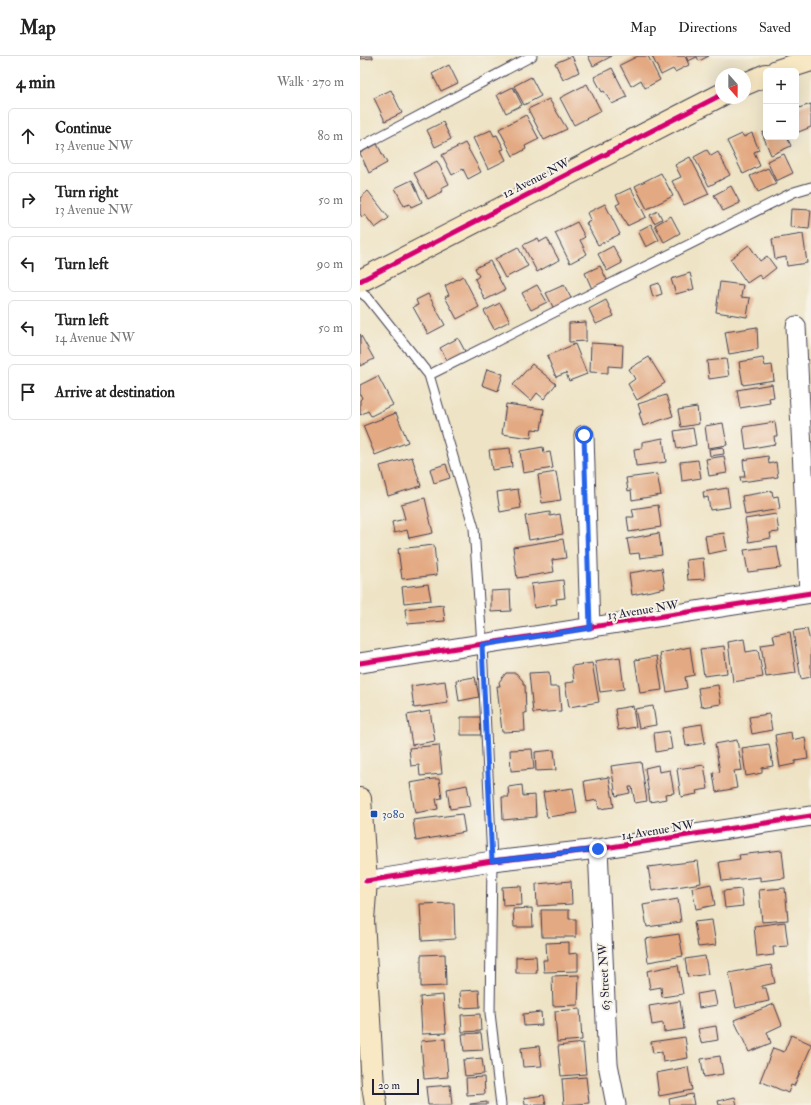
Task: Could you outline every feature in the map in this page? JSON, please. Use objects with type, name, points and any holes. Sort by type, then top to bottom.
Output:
[{"type":"street","points":[[786,68],[811,60]]},
{"type":"street","points":[[751,81],[763,76]]},
{"type":"street","name":"12 Avenue NW","points":[[360,281],[715,98]]},
{"type":"street","name":"13 Avenue NW","points":[[360,664],[810,593],[796,326]]},
{"type":"street","name":"13 Avenue NW","points":[[584,435],[590,628]]},
{"type":"street","points":[[360,799],[366,881],[363,920],[373,1086],[376,1105]]},
{"type":"street","name":"14 Avenue NW","points":[[366,881],[492,861],[598,849],[811,816]]},
{"type":"street","name":"63 Street NW","points":[[598,849],[608,1064],[616,1105]]},
{"type":"lane","points":[[360,146],[532,56]]},
{"type":"lane","points":[[429,375],[794,192],[811,187]]},
{"type":"lane","points":[[360,292],[368,298],[429,375],[474,528],[482,645],[492,861],[490,1013],[501,1105]]},
{"type":"building","points":[[360,56],[373,56],[373,58],[360,59]]},
{"type":"building","points":[[572,56],[579,72],[563,80],[555,63]]},
{"type":"building","points":[[588,56],[612,56],[593,66]]},
{"type":"building","points":[[638,56],[648,56],[660,80],[645,88],[641,80],[631,86],[620,65]]},
{"type":"building","points":[[652,56],[685,56],[689,65],[675,72],[673,69],[661,75]]},
{"type":"building","points":[[686,56],[709,56],[699,61],[697,57],[688,61]]},
{"type":"building","points":[[449,65],[458,83],[441,91],[432,74]]},
{"type":"building","points":[[612,68],[627,97],[612,104],[604,91],[602,92],[594,77]]},
{"type":"building","points":[[531,77],[541,96],[524,105],[514,86]]},
{"type":"building","points":[[587,84],[601,111],[574,125],[560,98]]},
{"type":"building","points":[[513,87],[522,105],[506,113],[497,95]]},
{"type":"building","points":[[391,90],[402,113],[385,121],[374,98]]},
{"type":"building","points":[[549,99],[567,129],[544,140],[528,109]]},
{"type":"building","points":[[811,104],[811,127],[799,132],[799,108]]},
{"type":"building","points":[[526,115],[539,139],[525,146],[526,149],[513,156],[499,129]]},
{"type":"building","points":[[443,122],[451,139],[435,147],[427,130]]},
{"type":"building","points":[[491,130],[494,136],[497,135],[504,149],[501,150],[506,160],[488,169],[473,138]]},
{"type":"building","points":[[752,133],[759,150],[754,152],[760,166],[743,174],[727,141],[742,134],[744,137]]},
{"type":"building","points":[[765,140],[788,140],[791,146],[771,155]]},
{"type":"building","points":[[465,143],[481,172],[468,179],[463,169],[452,175],[442,155]]},
{"type":"building","points":[[377,144],[387,163],[369,173],[360,153]]},
{"type":"building","points":[[707,150],[711,156],[718,152],[730,175],[709,186],[694,157]]},
{"type":"building","points":[[784,154],[793,173],[776,181],[767,161]]},
{"type":"building","points":[[690,157],[709,194],[684,205],[672,181],[681,177],[675,165]]},
{"type":"building","points":[[437,161],[449,184],[441,188],[443,191],[428,199],[414,173]]},
{"type":"building","points":[[768,168],[776,184],[758,192],[750,176]]},
{"type":"building","points":[[661,173],[673,196],[647,209],[635,186]]},
{"type":"building","points":[[412,180],[422,202],[411,207],[410,204],[404,206],[395,188]]},
{"type":"building","points":[[731,186],[740,203],[723,211],[714,195]]},
{"type":"building","points":[[631,188],[646,217],[627,226],[616,205],[620,203],[616,195]]},
{"type":"building","points":[[368,191],[389,218],[375,228],[365,215],[362,217],[360,214],[360,198]]},
{"type":"building","points":[[605,204],[620,234],[598,245],[586,223],[591,221],[587,213]]},
{"type":"building","points":[[791,209],[811,210],[809,229],[790,227]]},
{"type":"building","points":[[658,211],[662,219],[654,223],[650,215]]},
{"type":"building","points":[[671,216],[680,233],[664,242],[655,225]]},
{"type":"building","points":[[577,222],[585,237],[580,240],[587,254],[570,263],[555,233]]},
{"type":"building","points":[[651,224],[659,240],[646,247],[638,231]]},
{"type":"building","points":[[803,234],[807,263],[787,266],[786,257],[775,259],[772,239]]},
{"type":"building","points":[[538,238],[540,242],[547,238],[559,260],[537,272],[523,245]]},
{"type":"building","points":[[749,245],[760,261],[767,256],[776,268],[762,279],[759,275],[747,283],[730,259]]},
{"type":"building","points":[[613,246],[622,263],[607,271],[598,254]]},
{"type":"building","points":[[518,247],[528,266],[505,278],[495,259]]},
{"type":"building","points":[[490,261],[505,290],[485,300],[475,279],[479,276],[475,268]]},
{"type":"building","points":[[600,266],[608,282],[592,289],[585,273]]},
{"type":"building","points":[[690,273],[694,289],[676,294],[671,279]]},
{"type":"building","points":[[463,276],[479,307],[457,319],[445,297],[449,295],[445,286]]},
{"type":"building","points":[[720,282],[743,285],[741,297],[750,298],[747,317],[716,312]]},
{"type":"building","points":[[659,283],[662,294],[653,297],[650,286]]},
{"type":"building","points":[[537,285],[547,302],[531,310],[522,293]]},
{"type":"building","points":[[564,285],[572,300],[554,309],[546,293]]},
{"type":"building","points":[[428,294],[445,325],[428,334],[413,307],[418,305],[416,300]]},
{"type":"building","points":[[606,300],[614,316],[596,324],[589,309]]},
{"type":"building","points":[[500,303],[510,321],[494,329],[484,311]]},
{"type":"building","points":[[586,322],[586,341],[569,342],[569,323]]},
{"type":"building","points":[[757,327],[758,349],[729,354],[725,332]]},
{"type":"building","points":[[360,334],[374,359],[360,366]]},
{"type":"building","points":[[458,338],[467,355],[450,365],[440,348]]},
{"type":"building","points":[[591,343],[623,345],[622,367],[608,366],[608,373],[590,372]]},
{"type":"building","points":[[575,344],[587,374],[569,381],[566,373],[556,377],[547,356]]},
{"type":"building","points":[[649,357],[665,383],[637,400],[628,384],[635,379],[629,369]]},
{"type":"building","points":[[763,358],[765,366],[772,365],[774,380],[743,385],[739,362]]},
{"type":"building","points":[[726,359],[729,376],[709,379],[707,361]]},
{"type":"building","points":[[532,364],[556,384],[544,399],[537,393],[531,401],[513,385]]},
{"type":"building","points":[[487,369],[503,374],[498,391],[482,385]]},
{"type":"building","points":[[378,376],[393,405],[371,416],[368,411],[360,415],[360,400],[362,398],[360,394],[360,385]]},
{"type":"building","points":[[772,384],[774,397],[769,398],[770,403],[740,408],[737,390]]},
{"type":"building","points":[[666,395],[673,416],[643,426],[638,404]]},
{"type":"building","points":[[506,404],[544,409],[541,430],[532,429],[531,438],[502,434]]},
{"type":"building","points":[[697,407],[699,424],[681,427],[678,410]]},
{"type":"building","points":[[396,413],[408,442],[375,455],[363,426]]},
{"type":"building","points":[[775,422],[777,436],[774,436],[775,444],[746,449],[743,427]]},
{"type":"building","points":[[723,423],[727,445],[708,448],[705,426]]},
{"type":"building","points":[[693,428],[696,445],[677,449],[674,431]]},
{"type":"building","points":[[663,438],[666,462],[636,466],[634,449],[642,448],[642,442]]},
{"type":"building","points":[[543,447],[544,453],[550,452],[553,468],[523,473],[520,451]]},
{"type":"building","points":[[723,447],[724,454],[710,456],[709,449]]},
{"type":"building","points":[[510,448],[512,467],[492,470],[489,450]]},
{"type":"building","points":[[724,456],[727,473],[709,476],[706,459]]},
{"type":"building","points":[[768,456],[769,464],[776,462],[778,477],[741,482],[740,477],[745,477],[743,460]]},
{"type":"building","points":[[412,457],[421,486],[388,496],[380,466]]},
{"type":"building","points":[[698,460],[701,478],[682,481],[680,462]]},
{"type":"building","points":[[446,464],[450,478],[434,483],[430,469]]},
{"type":"building","points":[[556,472],[561,500],[542,503],[538,475]]},
{"type":"building","points":[[657,474],[661,495],[632,500],[631,490],[628,491],[626,478]]},
{"type":"building","points":[[727,488],[730,507],[710,510],[708,497],[704,498],[703,492]]},
{"type":"building","points":[[518,489],[521,508],[500,512],[497,492]]},
{"type":"building","points":[[772,491],[773,497],[778,496],[780,509],[745,515],[742,496]]},
{"type":"building","points":[[425,498],[433,533],[409,538],[407,530],[394,533],[392,522],[405,519],[401,504]]},
{"type":"building","points":[[658,505],[661,527],[629,532],[627,517],[634,517],[632,509]]},
{"type":"building","points":[[550,512],[550,516],[560,514],[563,534],[529,540],[525,516]]},
{"type":"building","points":[[776,514],[779,532],[770,533],[771,538],[749,542],[745,519]]},
{"type":"building","points":[[659,533],[662,555],[640,558],[639,553],[630,554],[627,539]]},
{"type":"building","points":[[724,533],[727,550],[708,554],[705,536]]},
{"type":"building","points":[[563,539],[566,558],[552,560],[554,572],[517,578],[513,547]]},
{"type":"building","points":[[434,545],[437,575],[402,579],[398,549]]},
{"type":"building","points":[[777,546],[781,568],[748,572],[744,550]]},
{"type":"building","points":[[703,558],[705,579],[688,580],[686,560]]},
{"type":"building","points":[[662,568],[665,588],[632,595],[629,573]]},
{"type":"building","points":[[563,580],[565,598],[556,599],[557,604],[534,608],[531,584]]},
{"type":"building","points":[[428,584],[431,600],[404,603],[402,587]]},
{"type":"building","points":[[510,590],[511,611],[491,612],[491,591]]},
{"type":"building","points":[[443,605],[445,621],[407,624],[405,609]]},
{"type":"building","points":[[807,629],[811,645],[811,677],[801,679],[793,631]]},
{"type":"building","points":[[790,632],[796,673],[766,677],[761,645],[775,643],[773,635]]},
{"type":"building","points":[[744,639],[746,652],[758,650],[763,677],[733,682],[728,642]]},
{"type":"building","points":[[724,646],[727,673],[704,676],[700,649]]},
{"type":"building","points":[[690,647],[694,675],[685,677],[687,688],[667,692],[660,653]]},
{"type":"building","points":[[657,656],[662,690],[640,693],[635,660]]},
{"type":"building","points":[[620,657],[624,689],[600,692],[595,661]]},
{"type":"building","points":[[592,663],[599,702],[569,707],[565,683],[574,682],[572,666]]},
{"type":"building","points":[[549,672],[550,687],[559,687],[561,711],[533,713],[529,673]]},
{"type":"building","points":[[506,673],[516,673],[523,681],[523,685],[525,685],[525,731],[502,732],[497,686],[500,686],[499,682]]},
{"type":"building","points":[[475,677],[479,697],[459,701],[456,680]]},
{"type":"building","points":[[445,681],[448,703],[414,708],[411,686]]},
{"type":"building","points":[[718,685],[721,704],[701,707],[698,688]]},
{"type":"building","points":[[633,706],[636,727],[618,730],[615,709]]},
{"type":"building","points":[[653,706],[656,725],[639,728],[635,709]]},
{"type":"building","points":[[430,711],[435,741],[412,745],[407,715]]},
{"type":"building","points":[[769,714],[772,730],[752,734],[749,717]]},
{"type":"building","points":[[461,717],[480,717],[481,735],[461,735]]},
{"type":"building","points":[[702,724],[705,743],[686,746],[683,727]]},
{"type":"building","points":[[669,731],[672,749],[656,752],[654,733]]},
{"type":"building","points":[[791,732],[792,740],[805,737],[808,759],[795,761],[795,764],[780,767],[775,735]]},
{"type":"building","points":[[737,740],[742,770],[734,771],[737,788],[716,792],[713,773],[720,772],[715,744]]},
{"type":"building","points":[[769,744],[773,766],[762,768],[762,773],[746,776],[742,748]]},
{"type":"building","points":[[439,745],[442,774],[420,776],[419,765],[411,766],[409,748]]},
{"type":"building","points":[[532,749],[534,769],[511,771],[510,750]]},
{"type":"building","points":[[554,750],[556,770],[536,771],[535,752]]},
{"type":"building","points":[[641,762],[647,801],[635,803],[632,787],[629,787],[630,793],[616,796],[611,766]]},
{"type":"building","points":[[658,765],[659,772],[670,770],[674,793],[665,794],[666,799],[650,802],[645,768]]},
{"type":"building","points":[[704,765],[708,789],[696,791],[697,794],[681,797],[677,769]]},
{"type":"building","points":[[609,777],[614,807],[599,809],[597,800],[587,802],[584,781]]},
{"type":"building","points":[[439,779],[442,798],[436,799],[438,809],[415,813],[410,783]]},
{"type":"building","points":[[467,785],[471,806],[450,809],[447,789]]},
{"type":"building","points":[[522,785],[523,796],[535,795],[536,817],[503,820],[502,797],[509,797],[508,787]]},
{"type":"building","points":[[573,788],[577,813],[547,817],[543,792]]},
{"type":"building","points":[[462,814],[465,832],[416,841],[413,820]]},
{"type":"building","points":[[782,850],[785,878],[760,881],[760,877],[722,881],[719,862],[740,859],[739,855]]},
{"type":"building","points":[[698,861],[701,883],[652,891],[648,867]]},
{"type":"building","points":[[571,881],[572,904],[537,906],[536,884]]},
{"type":"building","points":[[711,884],[715,905],[696,909],[692,888]]},
{"type":"building","points":[[521,886],[522,905],[503,906],[502,887]]},
{"type":"building","points":[[785,888],[788,920],[762,922],[759,890]]},
{"type":"building","points":[[741,889],[743,906],[725,908],[723,891]]},
{"type":"building","points":[[678,899],[681,922],[647,927],[643,905]]},
{"type":"building","points":[[454,903],[455,939],[422,941],[420,904]]},
{"type":"building","points":[[532,908],[533,927],[514,927],[513,909]]},
{"type":"building","points":[[541,910],[569,910],[569,919],[576,919],[576,937],[542,937]]},
{"type":"building","points":[[712,920],[716,945],[698,947],[694,922]]},
{"type":"building","points":[[785,922],[788,946],[773,947],[774,955],[757,957],[754,926]]},
{"type":"building","points":[[679,934],[683,956],[648,962],[645,939]]},
{"type":"building","points":[[569,942],[569,954],[578,953],[578,971],[544,972],[543,960],[547,960],[546,943]]},
{"type":"building","points":[[445,954],[446,986],[421,987],[421,955]]},
{"type":"building","points":[[536,956],[537,973],[516,973],[516,957]]},
{"type":"building","points":[[705,956],[708,974],[688,977],[685,959]]},
{"type":"building","points":[[678,965],[683,994],[662,997],[661,987],[650,989],[647,971]]},
{"type":"building","points":[[771,965],[775,983],[762,986],[762,988],[766,988],[769,1001],[736,1008],[729,973]]},
{"type":"building","points":[[579,975],[578,1005],[553,1006],[552,976]]},
{"type":"building","points":[[479,990],[480,1007],[461,1008],[460,991]]},
{"type":"building","points":[[714,991],[717,1005],[699,1008],[697,994]]},
{"type":"building","points":[[443,995],[446,1033],[422,1034],[420,997]]},
{"type":"building","points":[[680,1001],[684,1029],[664,1032],[663,1023],[652,1025],[649,1006]]},
{"type":"building","points":[[774,1004],[782,1025],[767,1032],[771,1043],[749,1052],[734,1020]]},
{"type":"building","points":[[580,1009],[582,1040],[557,1042],[555,1011]]},
{"type":"building","points":[[541,1012],[542,1025],[524,1026],[523,1014]]},
{"type":"building","points":[[480,1014],[481,1031],[462,1032],[461,1015]]},
{"type":"building","points":[[716,1026],[718,1040],[701,1043],[698,1029]]},
{"type":"building","points":[[481,1033],[483,1050],[464,1051],[462,1034]]},
{"type":"building","points":[[791,1035],[811,1044],[811,1047],[794,1086],[791,1085],[788,1093],[760,1081],[773,1048],[784,1052]]},
{"type":"building","points":[[685,1037],[688,1058],[663,1062],[662,1052],[653,1053],[651,1042]]},
{"type":"building","points":[[445,1039],[448,1077],[424,1079],[421,1041]]},
{"type":"building","points":[[583,1043],[586,1074],[561,1076],[558,1046]]},
{"type":"building","points":[[539,1046],[542,1066],[523,1067],[521,1048]]},
{"type":"building","points":[[720,1056],[723,1074],[704,1077],[701,1059]]},
{"type":"building","points":[[482,1058],[484,1074],[465,1076],[463,1060]]},
{"type":"building","points":[[688,1067],[692,1090],[659,1096],[656,1073]]},
{"type":"building","points":[[484,1077],[485,1094],[467,1095],[466,1078]]},
{"type":"building","points":[[586,1077],[589,1103],[564,1105],[562,1079]]},
{"type":"building","points":[[450,1085],[452,1105],[428,1105],[426,1087]]},
{"type":"building","points":[[692,1094],[694,1105],[670,1105],[669,1099]]},
{"type":"building","points":[[544,1095],[546,1105],[525,1105],[524,1098]]},
{"type":"building","points":[[735,1097],[737,1105],[719,1105],[718,1101]]},
{"type":"building","points":[[487,1102],[487,1105],[470,1105],[470,1104]]},
{"type":"cycle path","points":[[360,281],[715,98]]},
{"type":"cycle path","points":[[360,663],[811,593]]},
{"type":"cycle path","points":[[366,881],[492,861],[598,849],[811,816]]},
{"type":"place","name":"3080","points":[[374,814]]},
{"type":"route","points":[[584,435],[590,628],[482,645],[492,861],[598,849]]}]
